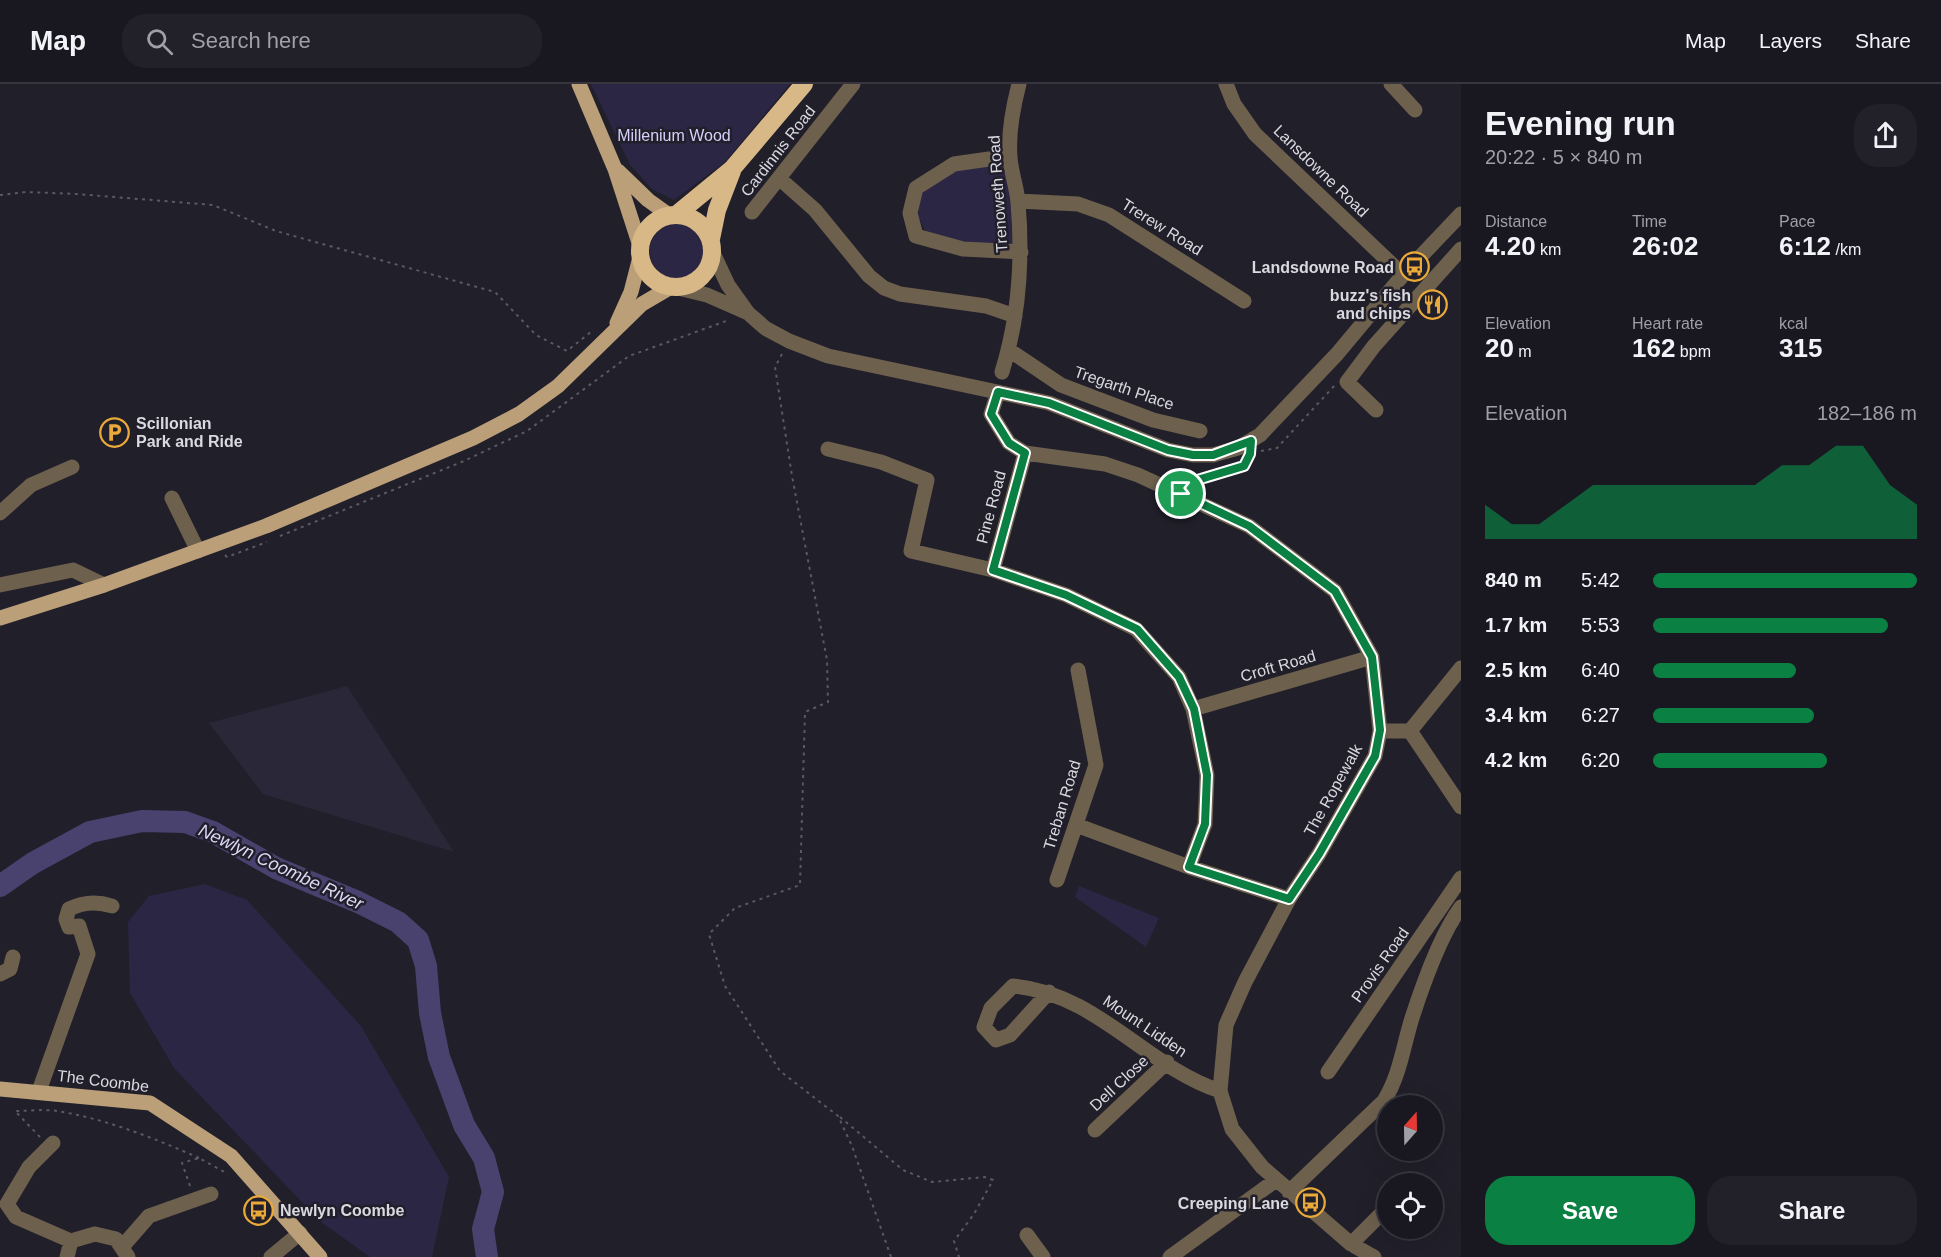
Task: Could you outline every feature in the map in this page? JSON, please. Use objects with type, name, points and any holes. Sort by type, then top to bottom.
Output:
[{"type":"highway","points":[[732,169],[723,191],[710,265],[704,276],[694,283],[675,287],[660,284],[644,268],[640,251],[650,226],[672,215],[732,169],[804,84]]},
{"type":"highway","points":[[672,215],[694,219],[704,228],[712,246]]},
{"type":"main road","points":[[0,618],[104,585],[266,526],[473,438],[519,414],[558,386],[607,327],[631,292],[640,251],[615,168],[579,84]]},
{"type":"main road","points":[[615,168],[648,200],[672,215]]},
{"type":"main road","points":[[607,327],[644,302],[675,287]]},
{"type":"main road","name":"The Coombe","points":[[0,1089],[150,1103],[231,1156],[320,1257]]},
{"type":"street","name":"Cardinnis Road","points":[[752,212],[853,84]]},
{"type":"street","name":"Trenoweth Road","points":[[1002,372],[1009,350],[1015,316],[1021,252],[1018,201],[1010,156],[1012,112],[1019,84]]},
{"type":"street","name":"Lansdowne Road","points":[[1226,84],[1234,104],[1255,134],[1403,275]]},
{"type":"street","points":[[1391,84],[1415,110]]},
{"type":"street","points":[[1010,156],[954,164],[916,188],[910,213],[916,236],[963,249],[1021,252]]},
{"type":"street","points":[[780,179],[815,210],[869,276],[884,288],[900,294],[986,306],[1015,316]]},
{"type":"street","name":"Trerew Road","points":[[1018,201],[1078,204],[1110,215],[1244,301]]},
{"type":"street","points":[[712,246],[728,285],[748,313],[765,328],[789,341],[828,356],[868,366],[1049,403],[1168,450],[1193,455],[1213,455],[1250,447],[1337,354],[1403,275],[1461,214]]},
{"type":"street","points":[[1376,410],[1347,382],[1374,346],[1461,249]]},
{"type":"street","points":[[675,287],[707,295],[748,313]]},
{"type":"street","name":"Tregarth Place","points":[[1009,350],[1061,385],[1153,420],[1200,431]]},
{"type":"street","points":[[998,392],[991,414],[1009,443],[1025,453]]},
{"type":"street","points":[[828,449],[881,462],[927,480],[911,551],[993,570],[1066,595],[1137,629],[1179,677],[1194,709],[1207,775],[1205,824],[1189,867]]},
{"type":"street","name":"The Ropewalk","points":[[1025,453],[1105,464],[1138,475],[1249,526],[1335,591],[1372,657],[1380,730],[1375,756],[1319,854],[1289,899],[1245,982],[1226,1025],[1220,1090]]},
{"type":"street","name":"Pine Road","points":[[993,570],[1025,453]]},
{"type":"street","points":[[0,513],[31,485],[72,467]]},
{"type":"street","points":[[172,498],[198,551]]},
{"type":"street","points":[[0,585],[73,570],[104,585]]},
{"type":"street","name":"Croft Road","points":[[1194,709],[1372,657]]},
{"type":"street","points":[[1410,731],[1461,668]]},
{"type":"street","name":"Treban Road","points":[[1057,880],[1096,765],[1078,670]]},
{"type":"street","points":[[1380,730],[1410,731]]},
{"type":"street","points":[[1410,731],[1461,807]]},
{"type":"street","points":[[1076,825],[1189,867],[1289,899]]},
{"type":"street","name":"Provis Road","points":[[1328,1072],[1461,878]]},
{"type":"street","points":[[39,1091],[87,954],[79,926],[69,927],[67,923],[69,909],[78,904],[99,902],[112,906]]},
{"type":"street","points":[[1290,1192],[1384,1101],[1395,1083],[1413,1017],[1438,949],[1461,907]]},
{"type":"street","points":[[0,974],[10,969],[14,957]]},
{"type":"street","name":"Mount Lidden","points":[[1049,992],[1092,1012],[1198,1083],[1220,1090]]},
{"type":"street","name":"Dell Close","points":[[1095,1130],[1167,1062]]},
{"type":"street","points":[[1220,1090],[1232,1129],[1262,1167],[1351,1244],[1374,1257]]},
{"type":"street","points":[[47,1140],[7,1204],[16,1217],[71,1241],[95,1234],[116,1239],[125,1252],[149,1216],[211,1194]]},
{"type":"street","points":[[1176,1255],[1276,1180]]},
{"type":"street","points":[[1351,1244],[1377,1218]]},
{"type":"street","points":[[271,1257],[300,1233]]},
{"type":"street","points":[[1027,1235],[1043,1257]]},
{"type":"street","points":[[67,1257],[71,1241]]},
{"type":"path","points":[[0,195],[26,192],[76,194],[213,205],[276,231],[495,292],[536,335],[567,351],[607,327]]},
{"type":"path","points":[[789,341],[775,367],[792,476],[827,660],[828,702],[804,712],[800,885],[735,908],[709,934],[725,986],[780,1071],[903,1170],[932,1182],[986,1177],[993,1180],[974,1214],[954,1241],[959,1257]]},
{"type":"path","points":[[1181,494],[1194,481],[1244,466],[1250,447],[1264,451],[1277,448],[1332,386],[1347,382]]},
{"type":"path","points":[[47,1140],[15,1111],[56,1111],[146,1134],[226,1173]]},
{"type":"path","points":[[838,1116],[852,1146],[891,1257]]},
{"type":"path","points":[[191,1188],[182,1163],[199,1158]]},
{"type":"shaded area","points":[[347,686],[454,852],[263,794],[209,723]]},
{"type":"green space","name":"Millenium Wood","points":[[591,84],[790,84],[725,162],[674,200],[652,189],[630,165]]},
{"type":"green space","points":[[1003,159],[1008,169],[1013,244],[1008,248],[947,239],[925,230],[918,216],[921,193],[962,164]]},
{"type":"green space","points":[[673,223],[683,223],[698,231],[704,240],[706,251],[704,262],[698,271],[683,279],[673,279],[662,274],[655,267],[650,256],[650,246],[655,235],[662,228]]},
{"type":"green space","points":[[205,884],[247,900],[361,1026],[449,1177],[432,1257],[370,1257],[321,1222],[174,1068],[130,993],[128,922],[149,896]]},
{"type":"green space","points":[[1079,886],[1159,918],[1146,947],[1075,897]]},
{"type":"waterway","name":"Newlyn Coombe River","points":[[0,886],[33,863],[90,832],[142,821],[185,822],[213,832],[276,868],[358,902],[398,922],[418,940],[426,966],[430,1013],[439,1057],[464,1125],[484,1158],[493,1192],[483,1229],[487,1257]]},
{"type":"place","name":"Landsdowne Road","points":[[1415,267]]},
{"type":"place","name":"buzz's fish and chips","points":[[1432,304]]},
{"type":"place","name":"Scillonian Park and Ride","points":[[115,432]]},
{"type":"place","name":"Creeping Lane","points":[[1310,1203]]},
{"type":"place","name":"Newlyn Coombe","points":[[259,1210]]},
{"type":"route","points":[[998,392],[1049,403],[1168,450],[1193,455],[1213,455],[1238,448],[1251,441],[1250,454],[1244,466],[1194,481],[1181,494],[1249,526],[1335,591],[1372,657],[1380,730],[1375,756],[1319,854],[1289,899],[1189,867],[1205,824],[1207,775],[1194,709],[1179,677],[1137,629],[1066,595],[993,570],[1025,453],[1009,443],[991,414],[998,392]]}]
